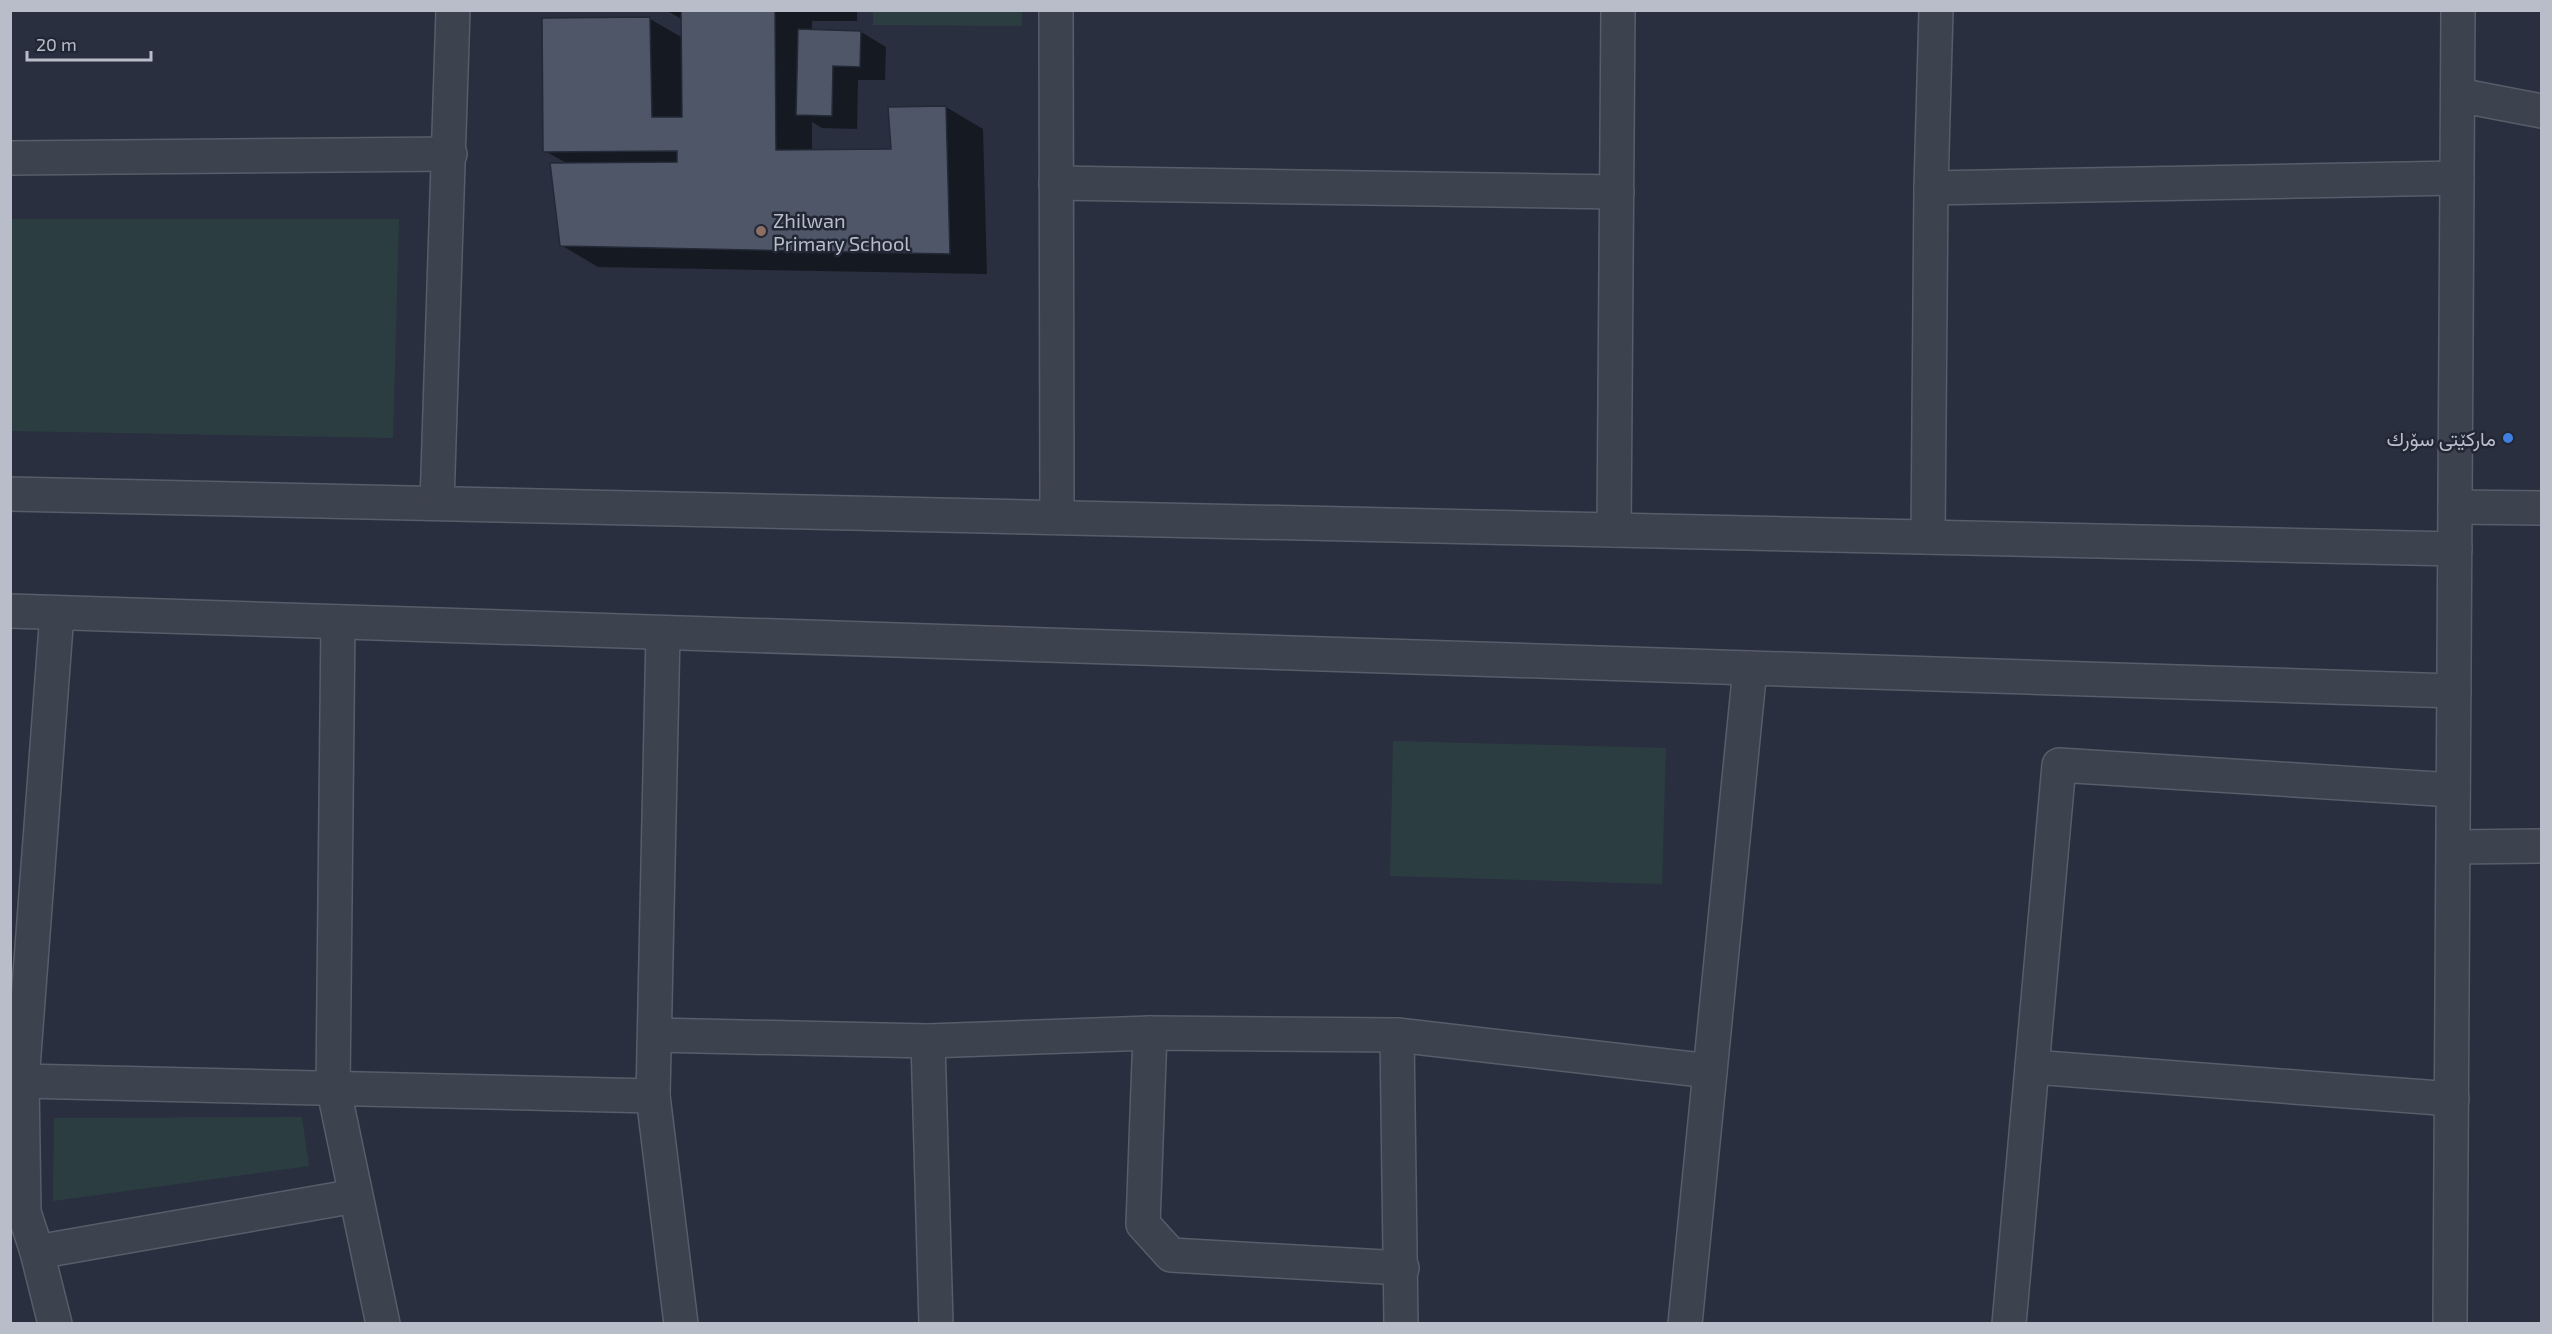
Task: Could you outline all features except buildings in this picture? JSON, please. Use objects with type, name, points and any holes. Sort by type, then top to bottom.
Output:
[{"type":"street","points":[[437,503],[453,10]]},
{"type":"street","points":[[1056,10],[1057,517]]},
{"type":"street","points":[[1614,530],[1618,10]]},
{"type":"street","points":[[1928,537],[1931,188],[1936,10]]},
{"type":"street","points":[[2450,1323],[2458,10]]},
{"type":"street","points":[[2458,95],[2541,111]]},
{"type":"street","points":[[10,158],[450,154]]},
{"type":"street","points":[[1931,188],[2457,178]]},
{"type":"street","points":[[1056,183],[1617,192]]},
{"type":"street","points":[[10,494],[2455,549]]},
{"type":"street","points":[[2455,507],[2541,508]]},
{"type":"street","points":[[10,611],[2454,691]]},
{"type":"street","points":[[55,1323],[24,1212],[22,1080],[57,613]]},
{"type":"street","points":[[338,622],[333,1086],[354,1196],[383,1323]]},
{"type":"street","points":[[663,633],[652,1096],[681,1323]]},
{"type":"street","points":[[1685,1323],[1750,668]]},
{"type":"street","points":[[2009,1323],[2059,765],[2453,790]]},
{"type":"street","points":[[2454,847],[2541,846]]},
{"type":"street","points":[[655,1035],[928,1041],[1150,1033],[1397,1035],[1710,1071]]},
{"type":"street","points":[[1150,1033],[1143,1224],[1171,1255],[1402,1268]]},
{"type":"street","points":[[1397,1035],[1401,1323]]},
{"type":"street","points":[[928,1041],[936,1323]]},
{"type":"street","points":[[2032,1067],[2452,1099]]},
{"type":"street","points":[[22,1080],[333,1086],[652,1096]]},
{"type":"street","points":[[37,1252],[354,1196]]},
{"type":"shaded area","points":[[873,11],[1022,11],[1022,26],[873,25]]},
{"type":"shaded area","points":[[11,219],[399,219],[393,438],[11,431]]},
{"type":"shaded area","points":[[1393,741],[1666,748],[1662,884],[1390,876]]},
{"type":"shaded area","points":[[302,1117],[309,1166],[53,1201],[54,1118]]},
{"type":"place","name":"Zhilwan Primary School","points":[[761,231]]},
{"type":"place","name":"مارکێتی سۆرك","points":[[2508,438]]}]
